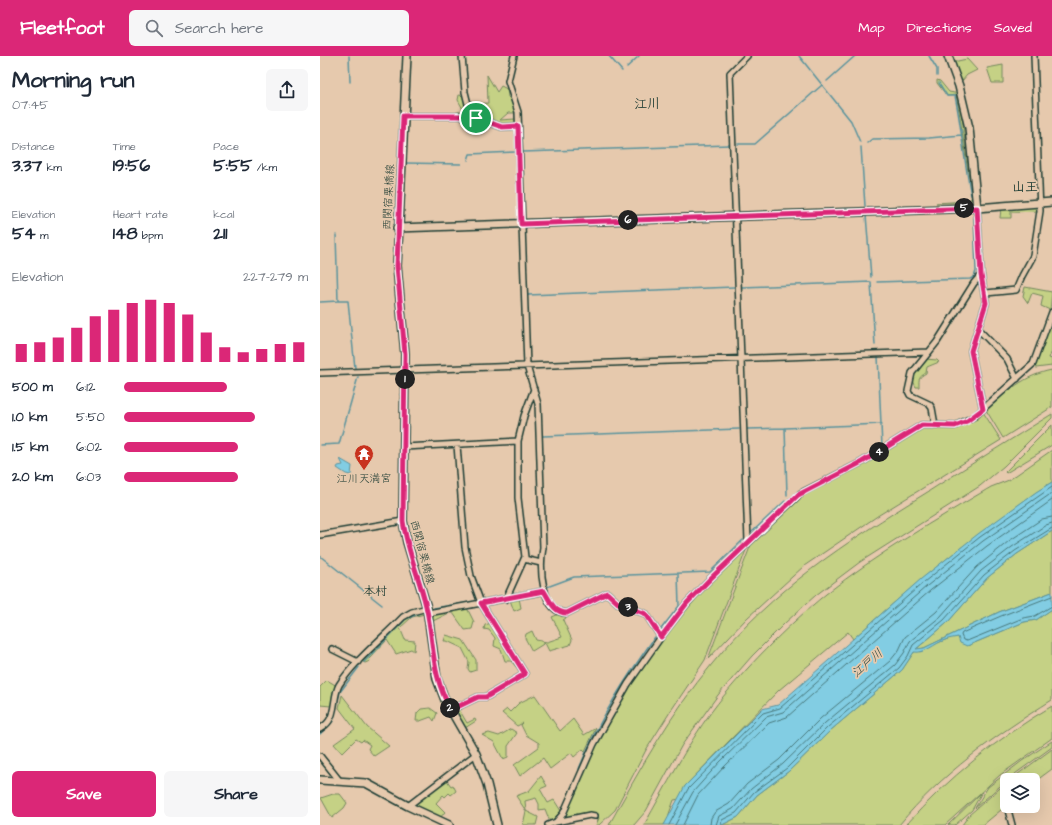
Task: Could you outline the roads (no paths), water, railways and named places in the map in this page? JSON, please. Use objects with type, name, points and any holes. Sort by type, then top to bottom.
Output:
[{"type":"street","name":"西関宿栗橋線","points":[[407,56],[397,228],[397,266],[406,370],[403,521],[407,542],[427,611],[437,679],[451,710],[476,754],[487,784],[497,825]]},
{"type":"street","points":[[462,56],[465,92],[471,116]]},
{"type":"street","points":[[514,56],[508,81],[515,100],[518,126],[527,366],[538,404],[543,548],[541,563],[544,591],[552,606],[562,613],[567,613],[607,593],[618,603],[646,614],[661,637]]},
{"type":"street","points":[[747,56],[730,73],[748,541]]},
{"type":"street","points":[[948,56],[959,86],[967,121],[977,208],[981,275],[986,293],[986,303],[971,351],[983,409]]},
{"type":"street","points":[[986,293],[1016,290],[1033,256],[1040,203],[1034,56]]},
{"type":"street","points":[[403,116],[471,116],[502,127],[518,126]]},
{"type":"street","points":[[397,228],[977,208],[1052,202]]},
{"type":"street","points":[[934,425],[932,408],[929,404],[910,395],[908,391],[913,369],[937,342],[981,275]]},
{"type":"street","points":[[556,822],[564,811],[591,751],[628,684],[687,603],[748,541],[801,493],[862,462],[922,425],[955,426],[971,419],[1017,379],[1035,361],[1052,312]]},
{"type":"street","points":[[978,329],[1007,359],[1017,379]]},
{"type":"street","points":[[320,373],[929,352]]},
{"type":"street","points":[[506,598],[524,559],[518,498],[518,441],[534,387]]},
{"type":"street","points":[[404,447],[518,441]]},
{"type":"street","points":[[451,710],[478,697],[486,697],[525,674],[481,603],[466,559],[456,444]]},
{"type":"street","points":[[320,534],[403,521]]},
{"type":"street","points":[[524,559],[541,563]]},
{"type":"street","points":[[320,730],[329,721],[336,691],[340,685],[358,662],[403,617],[412,612],[481,603],[544,591]]},
{"type":"street","points":[[332,649],[358,662]]},
{"type":"street","points":[[408,806],[476,754]]},
{"type":"street","points":[[320,756],[339,780]]},
{"type":"street","points":[[320,780],[339,780],[366,783],[408,806],[448,825]]},
{"type":"street","points":[[1009,813],[1012,825]]},
{"type":"street","points":[[548,825],[590,815],[595,816]]},
{"type":"water","points":[[340,459],[352,466],[351,475],[346,474],[337,468],[338,466],[343,465]]},
{"type":"water","name":"江戸川","points":[[1052,482],[1052,531],[1017,554],[987,578],[947,623],[916,649],[924,648],[999,612],[1052,592],[1052,609],[1036,620],[1024,622],[967,646],[960,643],[958,637],[941,641],[930,648],[914,652],[902,670],[831,730],[789,771],[757,795],[738,817],[722,825],[664,825],[685,786],[762,709],[778,705],[921,579],[978,534]]},
{"type":"waterway","points":[[349,56],[350,82]]},
{"type":"waterway","points":[[609,56],[622,71]]},
{"type":"waterway","points":[[627,67],[639,56]]},
{"type":"waterway","points":[[799,56],[851,121],[860,142]]},
{"type":"waterway","points":[[827,81],[855,56]]},
{"type":"waterway","points":[[929,56],[937,69],[937,76]]},
{"type":"waterway","points":[[939,83],[947,96],[955,96],[971,195]]},
{"type":"waterway","points":[[738,144],[755,144],[822,85]]},
{"type":"waterway","points":[[867,143],[872,139],[929,138],[961,135]]},
{"type":"waterway","points":[[523,152],[729,145]]},
{"type":"waterway","points":[[861,147],[865,206]]},
{"type":"waterway","points":[[468,160],[470,154],[515,152]]},
{"type":"waterway","points":[[405,163],[461,164]]},
{"type":"waterway","points":[[866,215],[871,277]]},
{"type":"waterway","points":[[877,282],[970,279],[974,277],[976,271],[974,218]]},
{"type":"waterway","points":[[320,302],[338,301],[336,235]]},
{"type":"waterway","points":[[742,287],[871,282]]},
{"type":"waterway","points":[[871,283],[875,345]]},
{"type":"waterway","points":[[528,295],[734,287]]},
{"type":"waterway","points":[[339,301],[348,301],[355,368]]},
{"type":"waterway","points":[[878,356],[882,447]]},
{"type":"waterway","points":[[320,445],[339,444],[358,377]]},
{"type":"waterway","points":[[787,495],[785,428],[882,424]]},
{"type":"waterway","points":[[747,429],[785,428]]},
{"type":"waterway","points":[[543,436],[739,429]]},
{"type":"waterway","points":[[751,533],[785,501]]},
{"type":"waterway","points":[[547,587],[574,577],[710,572],[743,540]]},
{"type":"waterway","points":[[320,556],[382,605]]},
{"type":"waterway","points":[[661,629],[679,606],[678,574]]},
{"type":"waterway","points":[[513,594],[540,589]]},
{"type":"waterway","points":[[484,600],[506,595]]},
{"type":"waterway","points":[[434,608],[478,601]]},
{"type":"waterway","points":[[364,662],[406,619],[422,612]]},
{"type":"waterway","points":[[579,769],[603,717],[655,637]]},
{"type":"waterway","points":[[320,734],[333,721],[340,692],[359,667]]},
{"type":"place","name":"江川天満宮","points":[[364,471]]},
{"type":"district","name":"江川","points":[[647,103]]},
{"type":"district","name":"山王","points":[[1025,186]]},
{"type":"district","name":"本村","points":[[375,591]]}]
